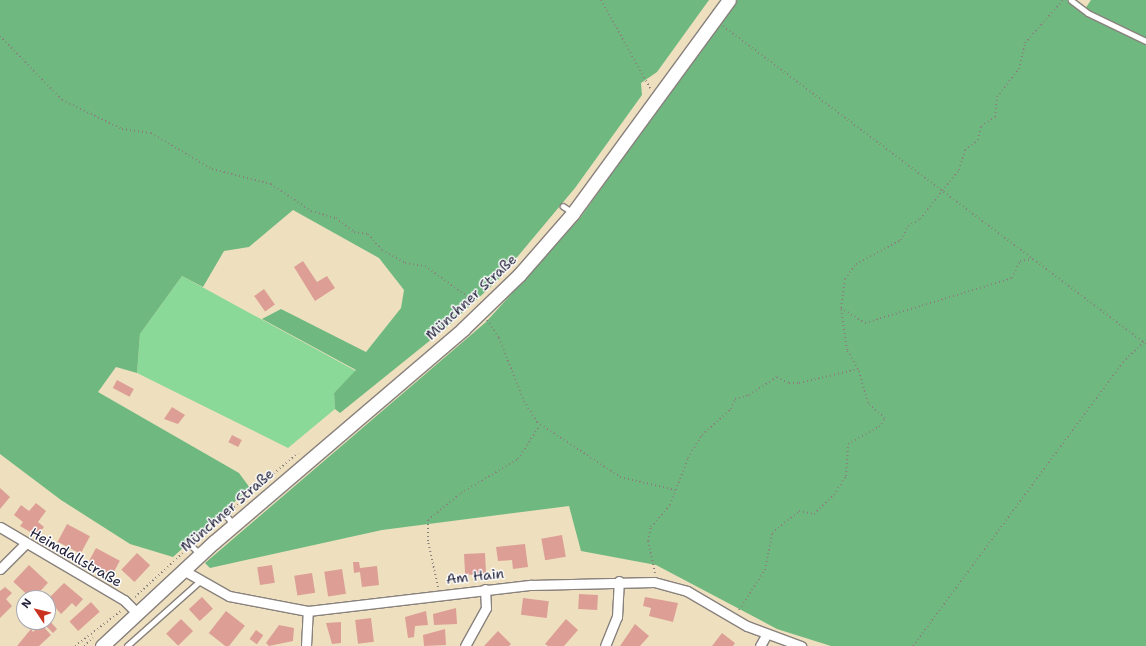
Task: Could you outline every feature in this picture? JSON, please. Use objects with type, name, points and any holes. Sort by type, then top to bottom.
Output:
[{"type":"main road","name":"Münchner Straße","points":[[102,646],[133,609],[183,570],[196,550],[214,542],[230,520],[478,306],[536,249],[730,0]]},
{"type":"street","name":"Heimdallstraße","points":[[0,527],[24,544],[133,609]]},
{"type":"street","points":[[0,569],[24,544]]},
{"type":"street","name":"Am Hain","points":[[183,570],[200,581],[229,596],[258,604],[308,611],[485,589],[620,581],[654,582],[703,598],[734,619],[766,635],[801,646]]},
{"type":"street","points":[[605,646],[617,617],[620,581]]},
{"type":"street","points":[[465,646],[486,608],[485,589]]},
{"type":"street","points":[[306,646],[308,611]]},
{"type":"street","points":[[760,646],[766,635]]},
{"type":"lane","points":[[1071,0],[1088,13],[1146,41]]},
{"type":"lane","points":[[127,646],[200,581]]},
{"type":"path","points":[[601,0],[648,85]]},
{"type":"path","points":[[734,619],[765,570],[772,533],[799,511],[814,514],[834,496],[846,476],[848,444],[879,427],[885,418],[868,403],[858,369],[847,350],[841,308],[845,280],[856,264],[901,240],[908,226],[920,219],[941,189],[958,170],[965,150],[978,140],[981,126],[995,116],[997,97],[1019,68],[1025,43],[1063,0]]},
{"type":"path","points":[[721,24],[1145,343],[1123,362],[913,646]]},
{"type":"path","points":[[0,36],[62,100],[122,130],[151,133],[212,169],[271,184],[311,211],[336,218],[354,232],[368,234],[382,250],[404,263],[424,266],[478,306],[516,375],[524,401],[540,425],[620,477],[676,490]]},
{"type":"path","points":[[646,95],[655,82]]},
{"type":"path","points":[[841,308],[865,323],[1012,278],[1020,261],[1033,259]]},
{"type":"path","points":[[654,582],[648,536],[651,527],[670,505],[702,435],[731,410],[735,399],[749,395],[777,377],[789,383],[799,383],[858,369]]},
{"type":"path","points":[[438,595],[428,541],[428,520],[461,494],[518,458],[540,425]]},
{"type":"path","points":[[230,520],[303,449]]},
{"type":"path","points":[[75,646],[80,641],[133,609],[196,550]]},
{"type":"path","points":[[80,641],[84,646]]},
{"type":"green space","points":[[0,0],[709,0],[657,72],[641,83],[642,95],[575,188],[498,280],[448,326],[340,413],[335,409],[334,393],[356,370],[262,319],[281,309],[366,352],[401,308],[404,290],[379,258],[293,210],[249,247],[224,251],[203,287],[182,276],[140,334],[137,373],[116,367],[98,392],[239,473],[250,488],[173,557],[130,544],[61,500],[0,454]]},
{"type":"green space","points":[[736,0],[1067,0],[1083,12],[1091,0],[1146,0],[1146,646],[831,646],[777,629],[656,565],[581,551],[569,506],[382,530],[210,568],[205,563],[486,322],[580,218]]},
{"type":"green space","points":[[182,276],[356,371],[334,393],[335,409],[288,448],[137,373],[140,334]]},
{"type":"building","points":[[303,261],[317,282],[327,276],[335,288],[315,301],[294,267]]},
{"type":"building","points":[[264,289],[275,305],[265,311],[254,296]]},
{"type":"building","points":[[117,380],[134,389],[130,397],[113,388]]},
{"type":"building","points":[[172,407],[185,415],[178,424],[164,419]]},
{"type":"building","points":[[232,435],[242,440],[238,447],[228,442]]},
{"type":"building","points":[[0,488],[10,497],[0,509]]},
{"type":"building","points":[[36,503],[46,511],[38,522],[44,527],[37,536],[20,526],[23,522],[14,515],[21,505],[29,511]]},
{"type":"building","points":[[67,524],[90,536],[81,554],[58,542]]},
{"type":"building","points":[[562,535],[566,557],[545,560],[541,539]]},
{"type":"building","points":[[525,544],[528,567],[513,569],[512,560],[498,561],[496,547]]},
{"type":"building","points":[[96,548],[120,561],[112,576],[88,563]]},
{"type":"building","points":[[137,553],[150,565],[134,582],[121,570]]},
{"type":"building","points":[[485,553],[486,574],[465,575],[464,554]]},
{"type":"building","points":[[353,562],[359,562],[360,568],[377,566],[379,585],[362,587],[360,572],[354,573]]},
{"type":"building","points":[[29,565],[48,583],[41,590],[22,590],[13,582]]},
{"type":"building","points":[[272,565],[275,583],[260,585],[257,567]]},
{"type":"building","points":[[342,569],[346,594],[328,597],[324,572]]},
{"type":"building","points":[[312,573],[315,593],[297,596],[294,576]]},
{"type":"building","points":[[64,583],[83,599],[76,607],[72,603],[61,614],[56,608],[56,591]]},
{"type":"building","points":[[5,587],[12,593],[6,599],[12,606],[0,618],[0,591]]},
{"type":"building","points":[[579,594],[598,595],[597,610],[578,609]]},
{"type":"building","points":[[202,597],[213,609],[200,621],[189,609]]},
{"type":"building","points":[[645,597],[678,603],[673,622],[649,616],[651,608],[643,606]]},
{"type":"building","points":[[523,598],[549,601],[547,618],[521,615]]},
{"type":"building","points":[[91,602],[100,612],[78,631],[69,621]]},
{"type":"building","points":[[456,608],[457,624],[434,625],[433,614]]},
{"type":"building","points":[[226,611],[245,626],[229,646],[225,646],[209,633]]},
{"type":"building","points":[[426,611],[428,625],[415,626],[414,637],[408,638],[405,617]]},
{"type":"building","points":[[371,618],[374,642],[358,644],[355,620]]},
{"type":"building","points":[[181,619],[193,631],[178,646],[166,634]]},
{"type":"building","points":[[566,619],[578,630],[564,646],[548,646],[545,644]]},
{"type":"building","points":[[341,622],[341,643],[332,644],[326,623]]},
{"type":"building","points":[[635,624],[649,636],[640,646],[620,646]]},
{"type":"building","points":[[279,625],[294,628],[293,641],[269,646],[266,643]]},
{"type":"building","points":[[445,629],[446,645],[424,646],[423,635]]},
{"type":"building","points":[[30,630],[33,632],[35,630],[46,630],[51,635],[39,646],[17,646]]},
{"type":"building","points":[[256,630],[263,635],[257,644],[250,639]]},
{"type":"building","points":[[498,631],[511,644],[509,646],[484,646]]},
{"type":"building","points":[[722,633],[735,643],[733,646],[712,646]]}]
